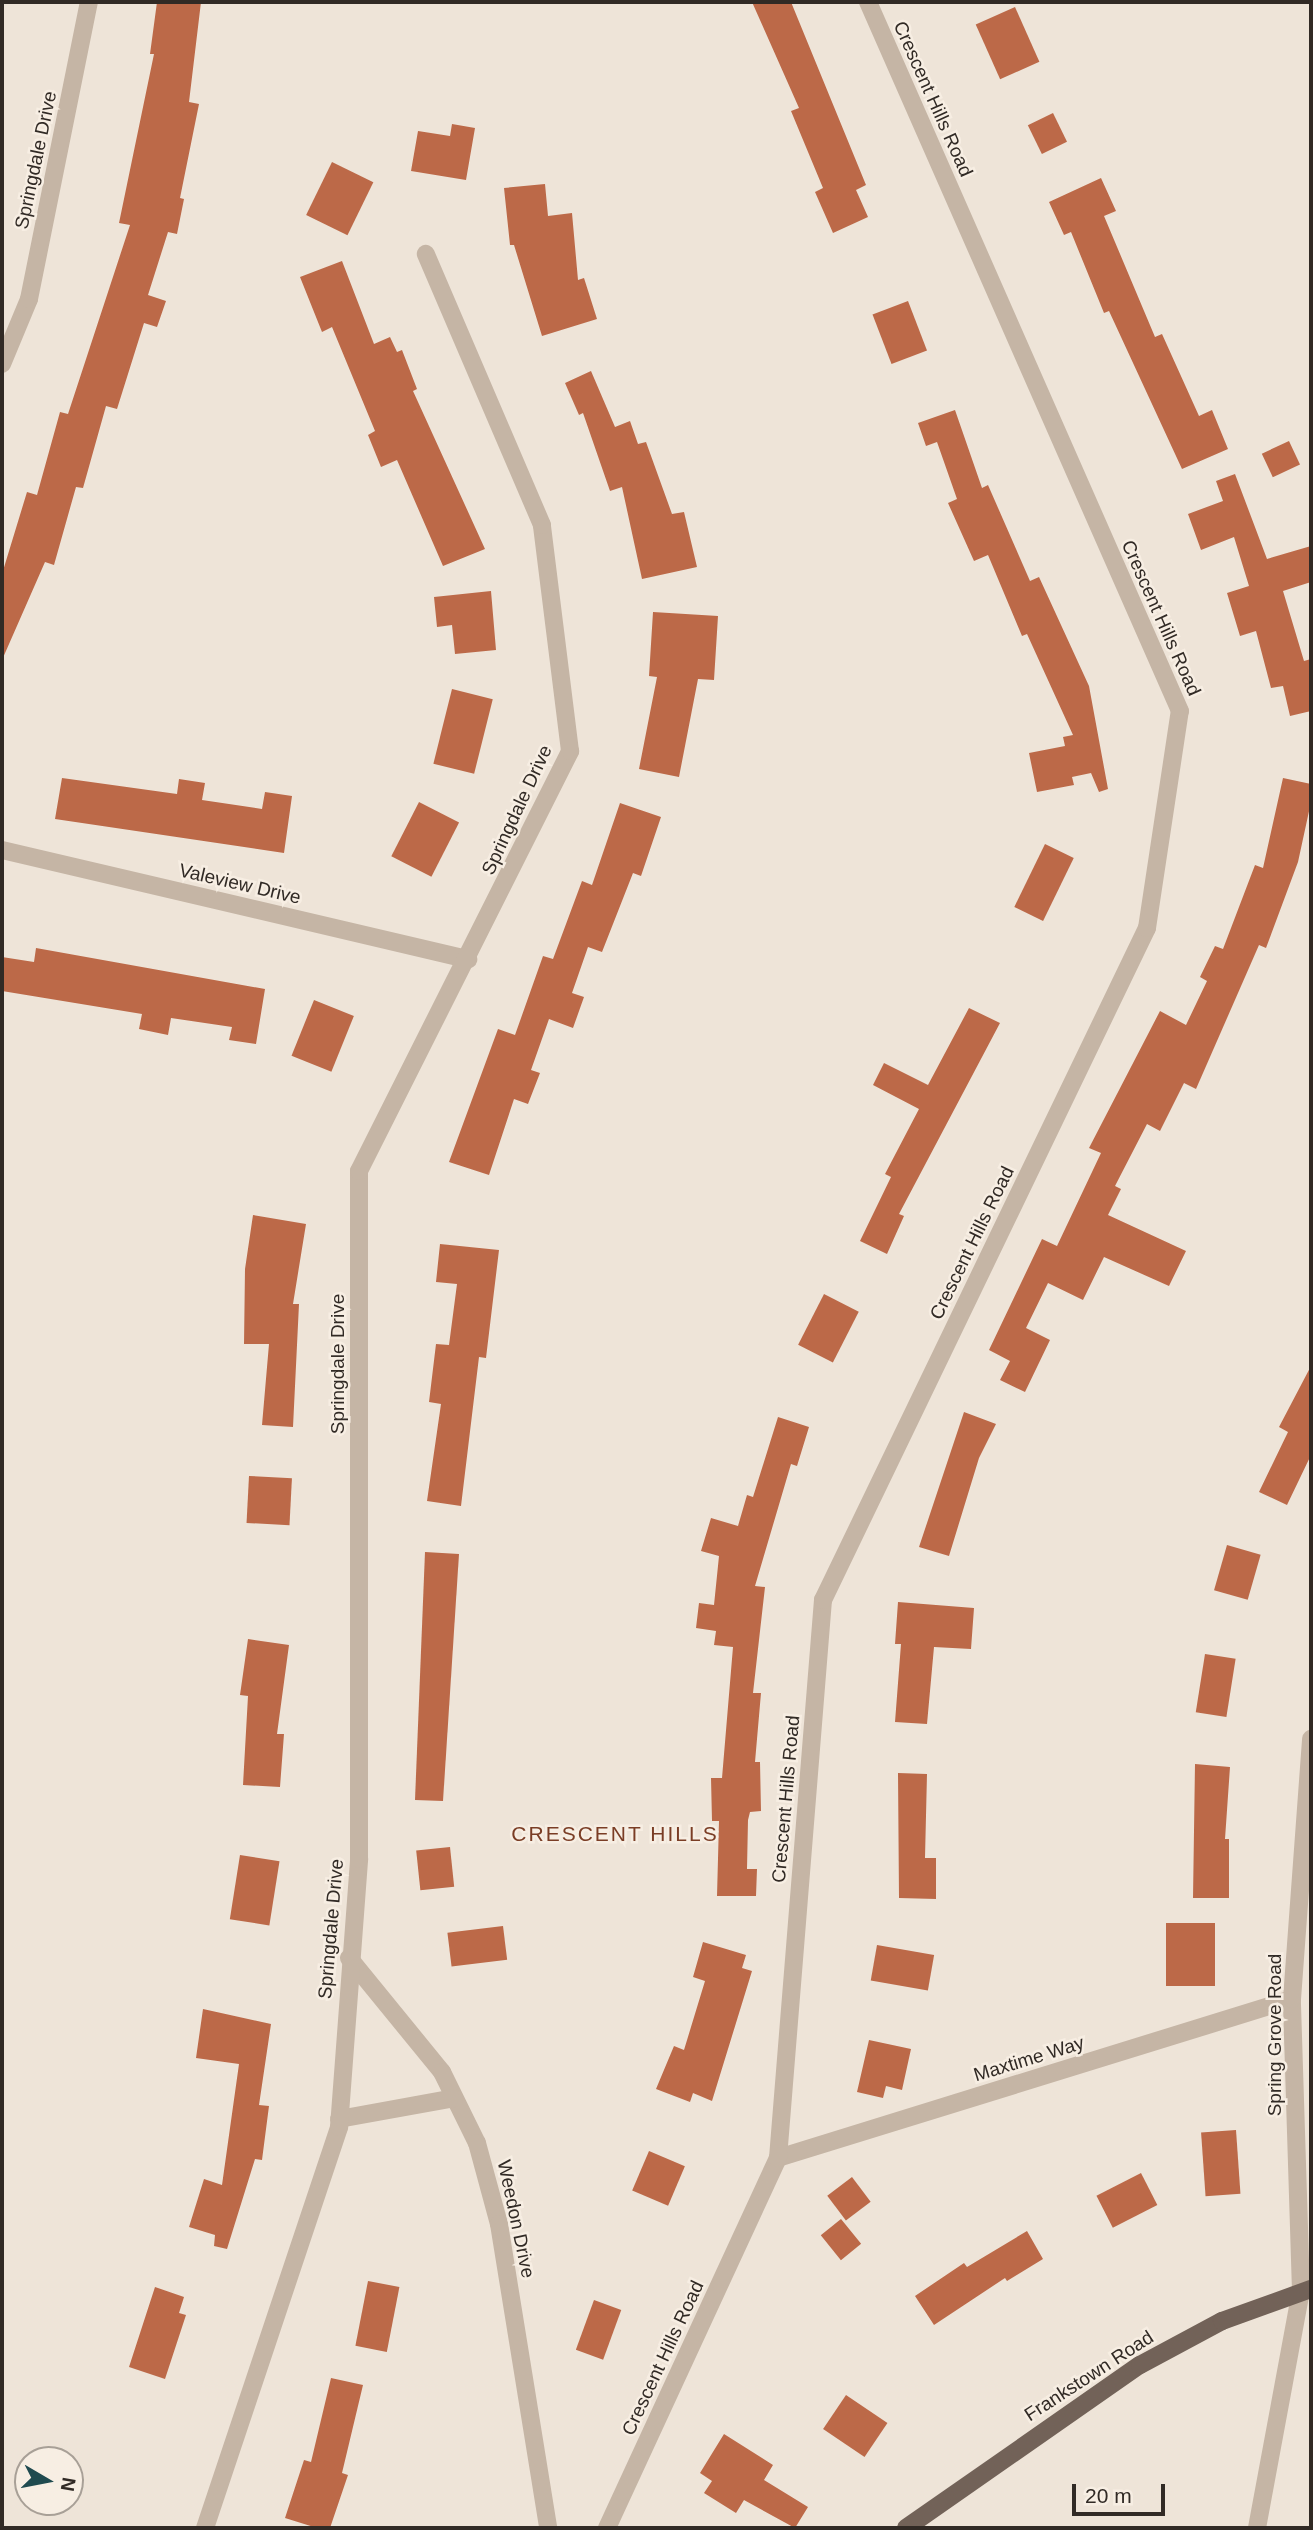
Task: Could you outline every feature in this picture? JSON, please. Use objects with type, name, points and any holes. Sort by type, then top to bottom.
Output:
[{"type":"main road","name":"Frankstown Road","points":[[906,2528],[1140,2365],[1222,2321],[1306,2290]]},
{"type":"street","name":"Springdale Drive","points":[[2,364],[29,299],[89,2]]},
{"type":"street","name":"Crescent Hills Road","points":[[607,2528],[778,2158],[823,1600],[1147,928],[1180,712],[868,2]]},
{"type":"street","name":"Springdale Drive","points":[[205,2528],[340,2119],[349,1958],[359,1859],[359,1171],[468,959],[570,751],[542,525],[426,254]]},
{"type":"street","name":"Valeview Drive","points":[[2,850],[468,959]]},
{"type":"street","name":"Spring Grove Road","points":[[1257,2528],[1306,2290],[1292,1999],[1311,1739]]},
{"type":"street","name":"Weedon Drive","points":[[349,1958],[442,2072],[477,2143],[499,2224],[548,2528]]},
{"type":"street","name":"Maxtime Way","points":[[778,2158],[1292,1999]]},
{"type":"street","points":[[340,2119],[454,2098]]},
{"type":"building","points":[[157,2],[201,2],[189,102],[199,104],[180,198],[184,199],[177,234],[168,232],[148,295],[166,301],[157,327],[144,323],[117,409],[106,406],[83,488],[76,487],[54,565],[45,562],[2,660],[2,574],[27,492],[37,495],[60,412],[68,414],[130,225],[119,223],[154,54],[150,54]]},
{"type":"building","points":[[752,2],[791,2],[866,185],[856,190],[868,217],[833,233],[815,192],[823,188],[791,111],[799,108]]},
{"type":"building","points":[[1015,7],[1039,62],[1000,79],[976,24]]},
{"type":"building","points":[[1053,113],[1067,142],[1042,154],[1028,125]]},
{"type":"building","points":[[452,124],[475,128],[466,180],[411,171],[418,131],[450,136]]},
{"type":"building","points":[[332,162],[373,182],[347,235],[306,215]]},
{"type":"building","points":[[1101,178],[1116,211],[1104,216],[1155,337],[1162,334],[1199,416],[1212,410],[1228,449],[1182,469],[1109,311],[1104,313],[1071,232],[1064,235],[1049,202]]},
{"type":"building","points":[[545,184],[548,216],[572,213],[578,280],[584,278],[597,319],[542,336],[514,245],[510,245],[504,188]]},
{"type":"building","points":[[342,261],[374,344],[390,337],[397,352],[402,350],[417,389],[413,391],[485,549],[443,566],[397,460],[381,467],[368,435],[375,431],[332,327],[322,332],[300,277]]},
{"type":"building","points":[[908,301],[927,350],[892,364],[873,315]]},
{"type":"building","points":[[591,371],[615,427],[630,421],[638,444],[646,442],[672,514],[684,512],[697,567],[642,579],[622,487],[610,491],[583,413],[579,415],[565,383]]},
{"type":"building","points":[[955,410],[982,488],[988,485],[1030,581],[1039,577],[1089,686],[1108,789],[1099,792],[1091,773],[1072,777],[1074,785],[1037,792],[1029,753],[1065,746],[1063,737],[1073,735],[1027,634],[1022,636],[988,555],[974,561],[948,503],[957,499],[937,442],[926,446],[918,423]]},
{"type":"building","points":[[1289,441],[1300,465],[1273,477],[1262,454]]},
{"type":"building","points":[[1235,474],[1267,559],[1311,546],[1311,582],[1283,591],[1304,661],[1311,659],[1311,711],[1290,716],[1283,686],[1271,688],[1256,631],[1240,636],[1227,593],[1249,586],[1234,537],[1201,550],[1188,514],[1223,501],[1216,481]]},
{"type":"building","points":[[491,591],[496,650],[455,654],[452,625],[437,627],[434,597]]},
{"type":"building","points":[[653,612],[718,616],[714,680],[698,679],[679,777],[639,769],[657,677],[649,676]]},
{"type":"building","points":[[452,689],[493,699],[474,774],[433,764]]},
{"type":"building","points":[[62,778],[177,794],[179,779],[205,783],[202,800],[262,809],[265,792],[292,796],[284,853],[55,819]]},
{"type":"building","points":[[1283,778],[1311,784],[1311,802],[1298,862],[1266,948],[1259,945],[1196,1089],[1184,1083],[1160,1131],[1147,1124],[1115,1186],[1121,1189],[1108,1215],[1186,1251],[1169,1286],[1104,1257],[1083,1300],[1048,1283],[1026,1328],[1050,1340],[1025,1392],[1000,1380],[1010,1361],[989,1350],[1042,1239],[1057,1246],[1101,1153],[1089,1148],[1160,1011],[1186,1025],[1207,981],[1200,977],[1215,946],[1223,949],[1255,865],[1263,868]]},
{"type":"building","points":[[419,802],[459,822],[431,877],[391,856]]},
{"type":"building","points":[[620,803],[661,817],[641,876],[633,873],[602,952],[588,947],[572,993],[584,997],[573,1028],[549,1019],[531,1070],[540,1073],[528,1104],[514,1099],[489,1175],[449,1162],[498,1029],[515,1035],[543,956],[553,959],[582,881],[592,885]]},
{"type":"building","points":[[1045,844],[1074,858],[1043,921],[1014,907]]},
{"type":"building","points":[[36,948],[265,989],[256,1044],[229,1040],[232,1027],[171,1018],[168,1035],[139,1029],[142,1014],[2,991],[2,957],[34,962]]},
{"type":"building","points":[[314,1000],[354,1016],[331,1072],[292,1056]]},
{"type":"building","points":[[969,1008],[1000,1023],[899,1214],[904,1216],[887,1254],[860,1241],[891,1177],[885,1174],[919,1109],[873,1085],[884,1063],[928,1085]]},
{"type":"building","points":[[253,1215],[306,1224],[293,1304],[299,1304],[293,1427],[262,1425],[269,1344],[244,1344],[245,1269]]},
{"type":"building","points":[[440,1244],[499,1250],[486,1358],[479,1357],[461,1506],[427,1501],[441,1404],[429,1402],[436,1344],[449,1345],[457,1284],[436,1282]]},
{"type":"building","points":[[824,1294],[859,1312],[833,1362],[798,1345]]},
{"type":"building","points":[[1311,1366],[1311,1455],[1287,1505],[1259,1492],[1288,1432],[1279,1427]]},
{"type":"building","points":[[964,1412],[996,1424],[979,1458],[949,1556],[919,1547]]},
{"type":"building","points":[[778,1417],[809,1427],[797,1466],[791,1464],[755,1586],[765,1587],[753,1693],[761,1693],[755,1762],[760,1762],[761,1811],[750,1812],[748,1820],[747,1869],[757,1869],[756,1896],[717,1896],[719,1821],[712,1821],[711,1778],[722,1778],[733,1647],[714,1645],[716,1631],[696,1628],[699,1603],[714,1605],[719,1556],[701,1551],[711,1518],[738,1526],[747,1495],[753,1497]]},
{"type":"building","points":[[249,1476],[292,1478],[289,1525],[247,1523]]},
{"type":"building","points":[[1227,1545],[1261,1555],[1248,1600],[1214,1590]]},
{"type":"building","points":[[425,1552],[459,1554],[443,1801],[415,1800]]},
{"type":"building","points":[[898,1602],[974,1608],[971,1649],[934,1647],[927,1724],[895,1722],[901,1644],[895,1644]]},
{"type":"building","points":[[248,1639],[289,1645],[277,1734],[284,1734],[280,1787],[243,1785],[248,1696],[240,1695]]},
{"type":"building","points":[[1205,1654],[1236,1659],[1226,1717],[1196,1712]]},
{"type":"building","points":[[1195,1764],[1230,1767],[1225,1839],[1229,1839],[1229,1898],[1193,1898]]},
{"type":"building","points":[[898,1773],[927,1774],[925,1858],[936,1858],[936,1899],[899,1898]]},
{"type":"building","points":[[450,1847],[454,1887],[420,1890],[416,1851]]},
{"type":"building","points":[[240,1855],[280,1861],[269,1925],[230,1919]]},
{"type":"building","points":[[1166,1923],[1215,1923],[1215,1986],[1166,1986]]},
{"type":"building","points":[[503,1926],[507,1960],[452,1967],[447,1933]]},
{"type":"building","points":[[703,1942],[746,1955],[742,1968],[752,1971],[712,2101],[693,2093],[690,2102],[656,2089],[674,2046],[684,2050],[705,1981],[693,1977]]},
{"type":"building","points":[[877,1945],[934,1955],[928,1991],[871,1980]]},
{"type":"building","points":[[203,2009],[271,2024],[259,2105],[269,2106],[262,2160],[255,2159],[227,2249],[214,2246],[215,2235],[189,2227],[204,2179],[222,2185],[239,2064],[196,2058]]},
{"type":"building","points":[[869,2040],[911,2049],[902,2090],[886,2086],[883,2098],[857,2092]]},
{"type":"building","points":[[1236,2130],[1240,2194],[1206,2196],[1201,2132]]},
{"type":"building","points":[[649,2151],[685,2166],[668,2206],[632,2191]]},
{"type":"building","points":[[1141,2173],[1157,2205],[1113,2228],[1096,2196]]},
{"type":"building","points":[[852,2177],[871,2202],[846,2220],[827,2196]]},
{"type":"building","points":[[841,2219],[861,2244],[841,2260],[821,2235]]},
{"type":"building","points":[[1027,2231],[1043,2259],[1007,2281],[1005,2278],[934,2325],[915,2296],[964,2263],[967,2267]]},
{"type":"building","points":[[368,2281],[399,2287],[387,2352],[355,2346]]},
{"type":"building","points":[[155,2287],[184,2297],[179,2313],[186,2315],[165,2379],[129,2367]]},
{"type":"building","points":[[594,2300],[621,2310],[603,2360],[576,2350]]},
{"type":"building","points":[[331,2378],[363,2385],[342,2473],[348,2475],[330,2528],[317,2528],[285,2518],[304,2460],[311,2462]]},
{"type":"building","points":[[846,2395],[887,2423],[865,2457],[823,2429]]},
{"type":"building","points":[[724,2434],[773,2465],[764,2480],[808,2507],[795,2528],[744,2500],[736,2513],[704,2493],[712,2481],[700,2473]]},
{"type":"district","name":"CRESCENT HILLS","points":[[615,1834]]}]
